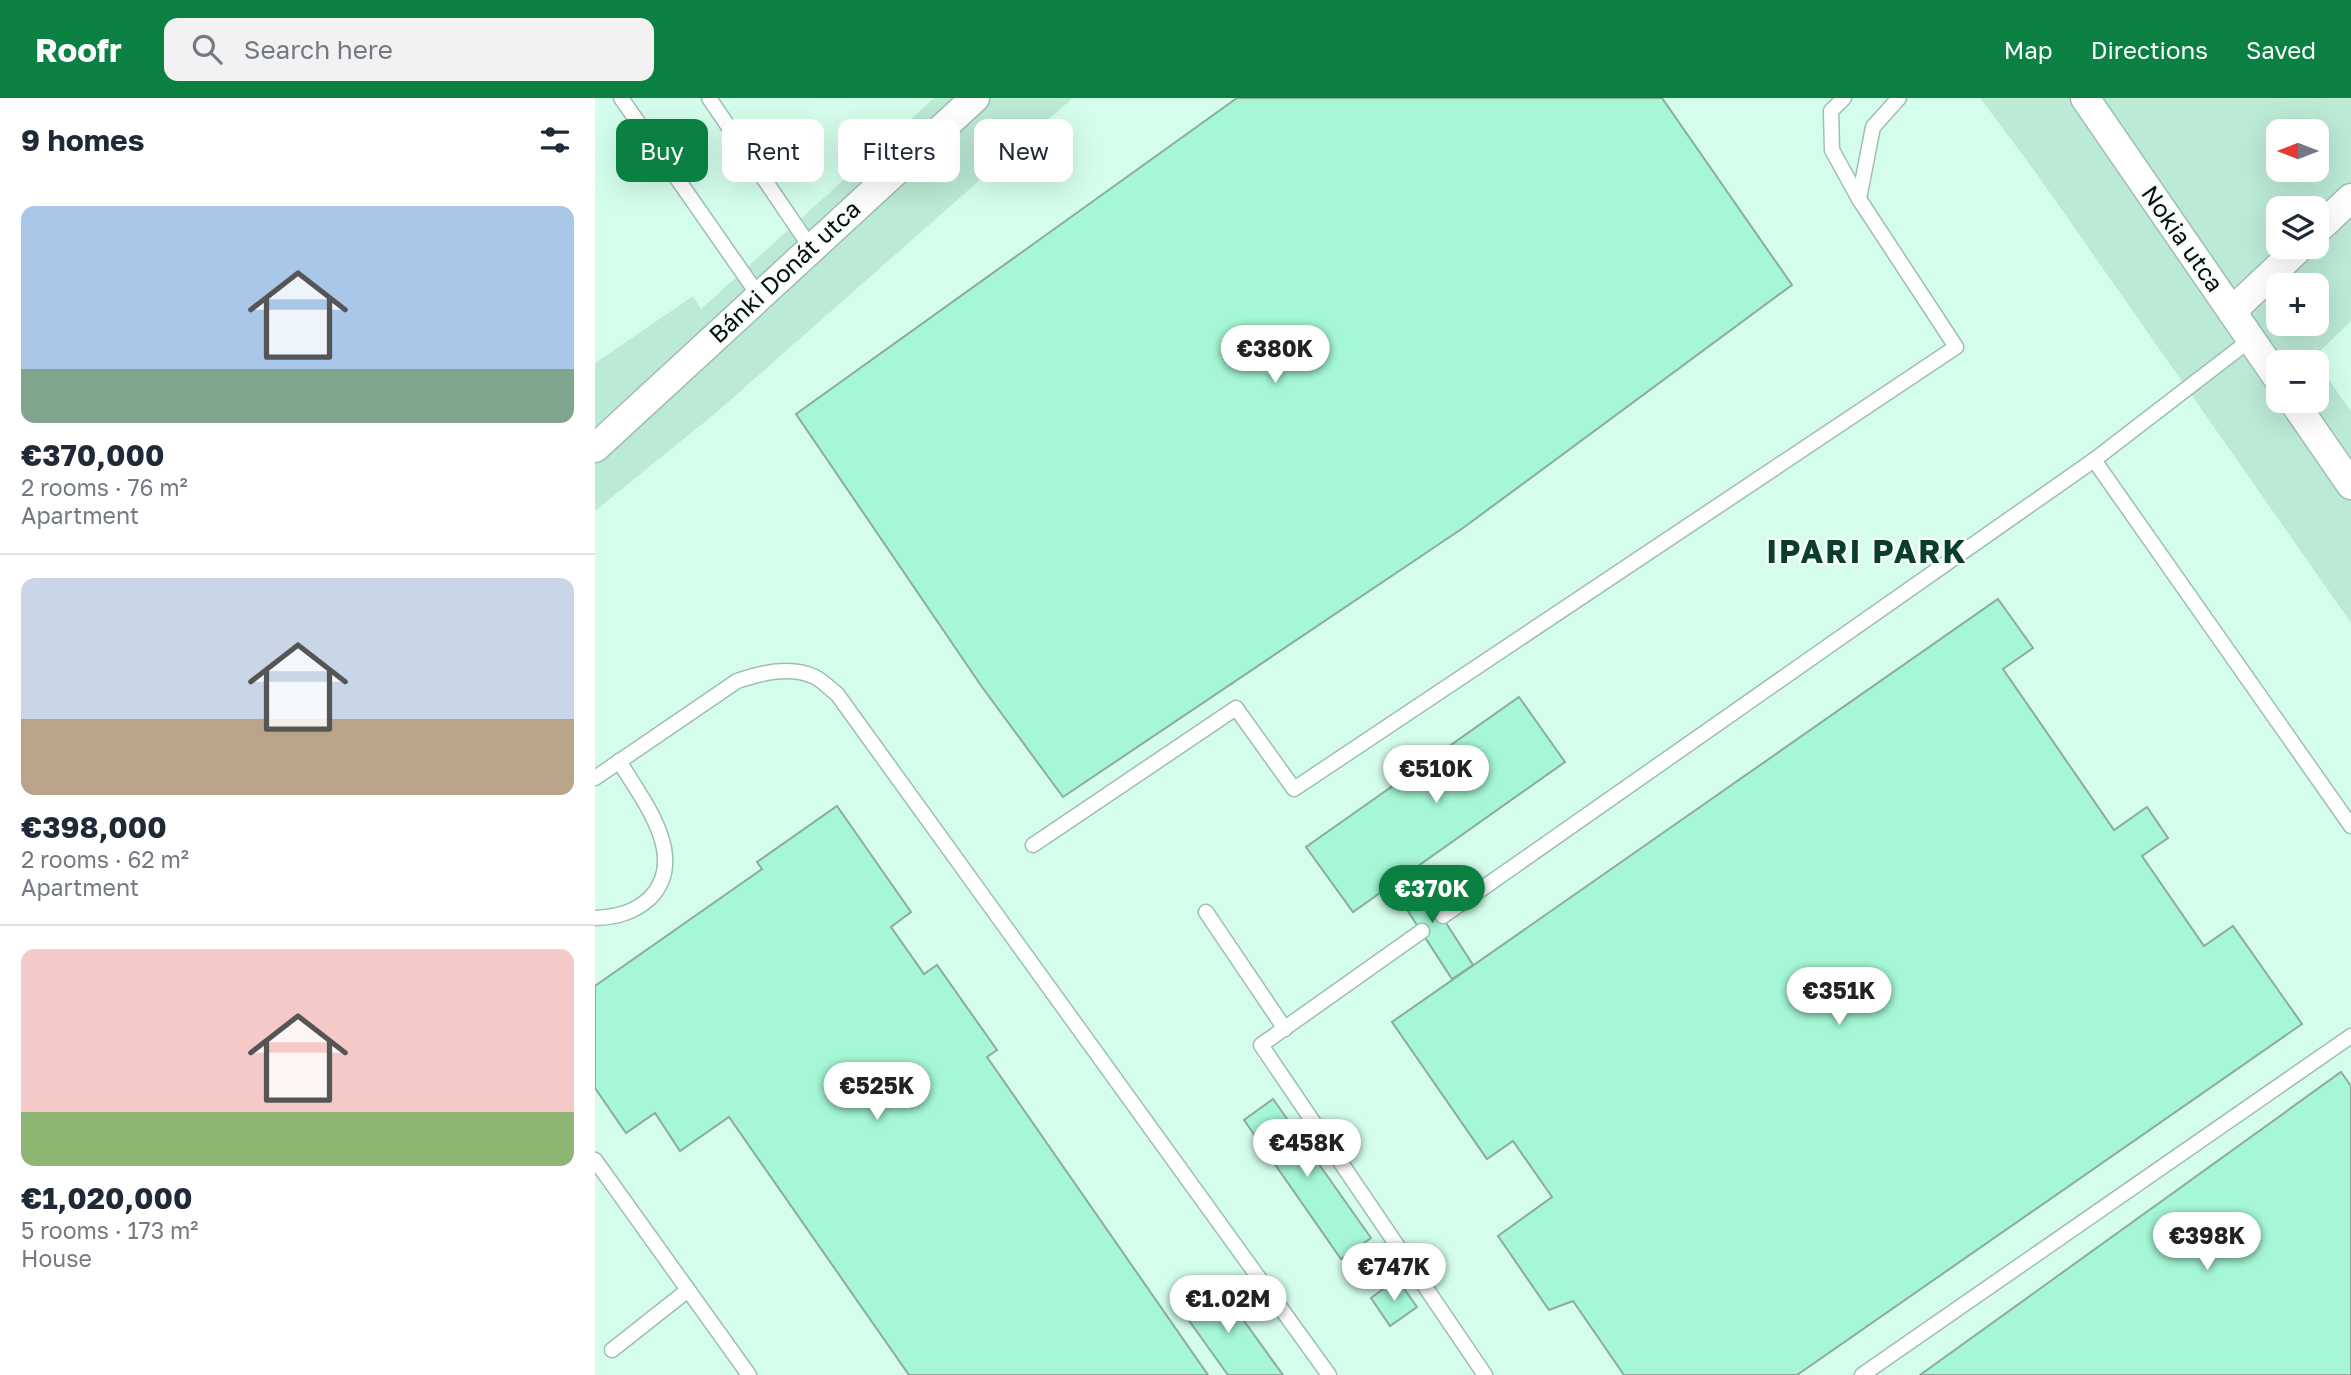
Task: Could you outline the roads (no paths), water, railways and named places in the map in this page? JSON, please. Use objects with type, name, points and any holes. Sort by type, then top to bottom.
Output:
[{"type":"street","name":"Bánki Donát utca","points":[[595,448],[975,98]]},
{"type":"street","name":"Nokia utca","points":[[2085,98],[2266,361]]},
{"type":"street","points":[[2329,219],[2351,198]]},
{"type":"street","points":[[2232,311],[2287,259]]},
{"type":"street","points":[[2301,413],[2351,485]]},
{"type":"lane","points":[[621,98],[759,296]]},
{"type":"lane","points":[[709,98],[810,248]]},
{"type":"lane","points":[[1034,845],[1235,708],[1294,789],[1956,347],[1859,199],[1832,150],[1831,111],[1844,98]]},
{"type":"lane","points":[[1859,199],[1873,127],[1899,98]]},
{"type":"lane","points":[[1443,916],[2094,460],[2251,340]]},
{"type":"lane","points":[[2094,460],[2351,826]]},
{"type":"lane","points":[[595,778],[737,681],[760,673],[778,671],[815,677],[837,694],[1329,1375]]},
{"type":"lane","points":[[595,918],[611,917],[636,908],[654,893],[664,876],[666,856],[661,834],[619,761]]},
{"type":"lane","points":[[1206,912],[1285,1029]]},
{"type":"lane","points":[[1422,931],[1261,1045],[1485,1375]]},
{"type":"lane","points":[[1862,1375],[2351,1035]]},
{"type":"lane","points":[[595,1160],[749,1375]]},
{"type":"lane","points":[[612,1350],[688,1290]]},
{"type":"district","name":"IPARI PARK","points":[[1867,552]]}]
